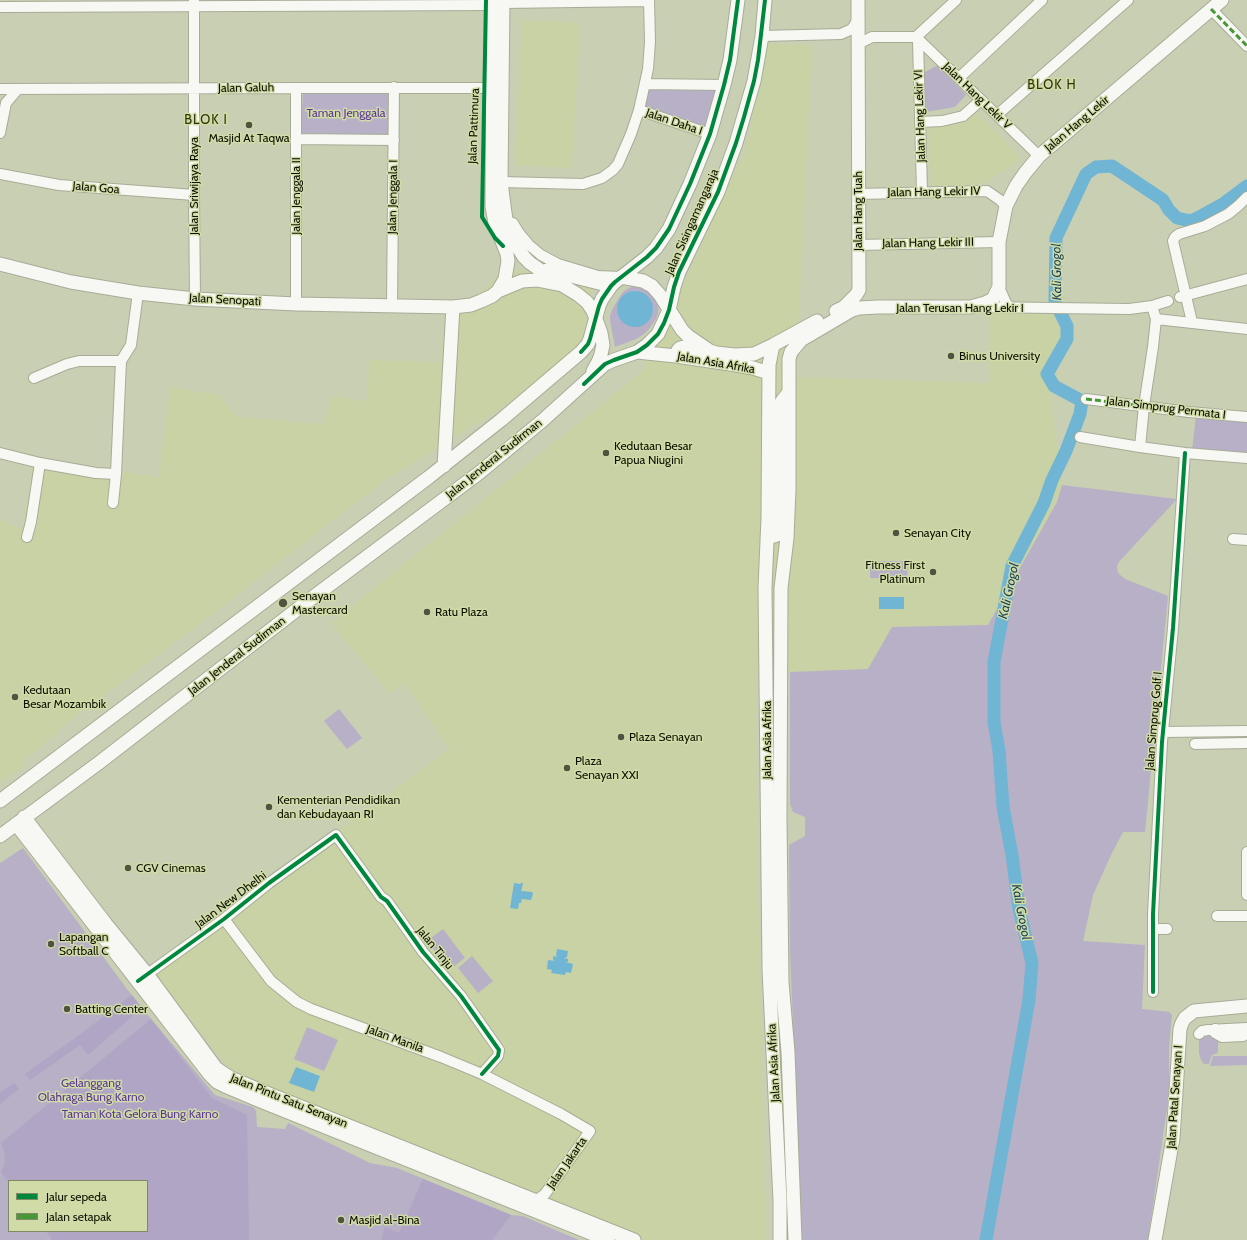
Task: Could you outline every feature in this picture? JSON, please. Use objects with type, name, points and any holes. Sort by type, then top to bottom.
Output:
[{"type":"main road","name":"Jalan Sisingamangaraja","points":[[596,318],[600,302],[611,286],[656,248],[664,236],[690,184],[710,134],[724,85],[730,60],[738,0]]},
{"type":"main road","name":"Jalan Sisingamangaraja","points":[[584,384],[605,364],[647,346],[658,334],[669,310],[679,272],[718,192],[736,143],[754,81],[762,36],[765,0]]},
{"type":"main road","name":"Jalan Hang Tuah","points":[[858,0],[859,290]]},
{"type":"main road","name":"Jalan Hang Lekir","points":[[999,287],[999,242],[1006,206],[1016,186],[1039,156],[1222,0]]},
{"type":"main road","name":"Jalan Pattimura","points":[[498,291],[506,276],[508,258],[492,206],[492,88],[501,2]]},
{"type":"main road","points":[[501,2],[504,182],[503,203],[506,219],[524,257],[530,263],[577,294],[587,302],[594,311],[603,345],[599,360],[584,384]]},
{"type":"main road","name":"Jalan Senopati","points":[[0,264],[71,282],[138,293],[195,299],[296,304],[453,308]]},
{"type":"main road","points":[[538,267],[611,286]]},
{"type":"main road","points":[[621,277],[643,281],[652,286],[660,295],[688,336],[710,351]]},
{"type":"main road","points":[[444,466],[453,308],[471,305],[522,281],[545,281],[562,285]]},
{"type":"main road","points":[[971,307],[985,303],[992,299],[999,287]]},
{"type":"main road","points":[[676,356],[680,348],[684,347],[735,355],[754,354],[844,307],[856,296],[859,290],[866,300],[878,307]]},
{"type":"main road","name":"Jalan Terusan Hang Lekir I","points":[[789,378],[790,352],[801,340],[852,310],[878,307],[971,307]]},
{"type":"main road","points":[[0,801],[444,466],[501,420],[574,359],[588,344],[596,318]]},
{"type":"main road","points":[[769,373],[773,345]]},
{"type":"main road","name":"Jalan Asia Afrika","points":[[636,352],[676,356],[753,368],[769,373],[765,588],[774,834]]},
{"type":"main road","points":[[753,368],[756,361],[754,354]]},
{"type":"main road","name":"Jalan Asia Afrika","points":[[789,378],[788,522],[781,588],[769,968],[787,1202],[795,1240]]},
{"type":"main road","name":"Jalan Jenderal Sudirman","points":[[0,836],[100,762],[308,601],[514,446],[584,384]]},
{"type":"main road","points":[[767,538],[776,535],[778,532],[779,408],[789,392]]},
{"type":"main road","name":"Jalan Pintu Satu Senayan","points":[[20,820],[143,978],[210,1075],[217,1082],[543,1207],[634,1240]]},
{"type":"main road","name":"Jalan Patal Senayan I","points":[[1155,1240],[1173,1138],[1179,1037],[1182,1023],[1185,1018],[1194,1011],[1247,1006]]},
{"type":"main road","name":"Jalan Patal Senayan I","points":[[1163,1240],[1179,1139],[1186,1035],[1188,1029],[1193,1020],[1200,1017],[1247,1012]]},
{"type":"main road","name":"Jalan Asia Afrika","points":[[780,1240],[787,1202]]},
{"type":"main road","name":"Jalan Pintu Satu Senayan","points":[[543,1207],[608,1240]]},
{"type":"street","points":[[0,7],[194,3],[649,0],[649,58],[645,84],[639,110],[621,160],[613,170],[602,178],[583,184],[504,182],[513,222],[519,233],[529,245],[541,255],[558,264],[584,273],[603,277],[621,277]]},
{"type":"street","points":[[841,34],[853,40],[858,46],[872,37],[917,38],[956,0]]},
{"type":"street","points":[[959,78],[1042,0]]},
{"type":"street","points":[[997,116],[1128,0]]},
{"type":"street","name":"Jalan Sriwijaya Raya","points":[[194,3],[193,89],[195,299]]},
{"type":"street","points":[[1211,9],[1247,46]]},
{"type":"street","points":[[762,36],[841,34],[852,29],[857,21]]},
{"type":"street","name":"Jalan Hang Lekir V","points":[[917,38],[1039,156]]},
{"type":"street","name":"Jalan Hang Lekir VI","points":[[917,38],[921,122],[922,192]]},
{"type":"street","points":[[645,84],[724,85]]},
{"type":"street","name":"Jalan Jenggala II","points":[[296,88],[296,304]]},
{"type":"street","name":"Jalan Jenggala I","points":[[392,307],[394,88]]},
{"type":"street","name":"Jalan Galuh","points":[[0,90],[492,88]]},
{"type":"street","points":[[6,103],[18,89]]},
{"type":"street","points":[[0,90],[6,98],[0,133]]},
{"type":"street","points":[[921,122],[942,121],[963,116],[981,100]]},
{"type":"street","name":"Jalan Daha I","points":[[639,110],[710,134]]},
{"type":"street","points":[[296,139],[394,140]]},
{"type":"street","name":"Jalan Goa","points":[[0,174],[59,185],[194,195]]},
{"type":"street","name":"Jalan Hang Lekir IV","points":[[858,194],[987,191],[1006,206]]},
{"type":"street","points":[[1192,322],[1183,296],[1174,241],[1175,237],[1179,234],[1205,226],[1222,217],[1238,206],[1247,197]]},
{"type":"street","name":"Jalan Hang Lekir III","points":[[858,245],[999,242]]},
{"type":"street","points":[[1183,296],[1247,279]]},
{"type":"street","name":"Jalan Hang Lekir","points":[[999,287],[1006,303],[1011,308]]},
{"type":"street","points":[[114,503],[121,361],[131,345],[138,293]]},
{"type":"street","name":"Jalan Terusan Hang Lekir I","points":[[971,307],[1129,309],[1152,306],[1168,301]]},
{"type":"street","points":[[1140,447],[1156,319],[1152,306]]},
{"type":"street","points":[[1156,319],[1247,329]]},
{"type":"street","points":[[34,378],[67,364],[79,361],[121,361]]},
{"type":"street","name":"Jalan Simprug Permata I","points":[[1086,399],[1189,412],[1247,417]]},
{"type":"street","points":[[1080,436],[1140,447],[1186,453],[1247,458]]},
{"type":"street","points":[[0,453],[40,463],[96,473],[116,474]]},
{"type":"street","name":"Jalan Simprug Golf I","points":[[1153,992],[1153,929],[1162,732],[1173,628],[1186,453]]},
{"type":"street","points":[[27,537],[31,522],[40,463]]},
{"type":"street","points":[[1233,539],[1247,540]]},
{"type":"street","points":[[1162,732],[1247,731]]},
{"type":"street","points":[[1195,744],[1247,743]]},
{"type":"street","name":"Jalan New Dhelhi","points":[[143,978],[224,919],[269,883],[336,835]]},
{"type":"street","name":"Jalan Tinju","points":[[336,835],[423,952],[461,996],[499,1050],[498,1056],[482,1074]]},
{"type":"street","points":[[1247,852],[1247,895]]},
{"type":"street","points":[[1217,916],[1247,916]]},
{"type":"street","name":"Jalan Manila","points":[[224,919],[270,981],[297,1002],[311,1010],[434,1054],[482,1074],[561,1114],[590,1131]]},
{"type":"street","points":[[1153,929],[1167,929]]},
{"type":"street","points":[[1199,1034],[1205,1030],[1247,1028]]},
{"type":"street","points":[[1215,1029],[1215,1033],[1222,1037],[1243,1036],[1247,1034]]},
{"type":"street","name":"Jalan Jakarta","points":[[543,1207],[590,1131]]},
{"type":"shaded area","points":[[522,20],[580,23],[572,168],[515,165]]},
{"type":"shaded area","points":[[767,44],[812,45],[796,377],[990,383],[990,314],[1067,314],[1073,333],[1064,356],[1049,384],[1062,485],[1057,501],[988,625],[892,627],[868,669],[790,672],[755,670],[758,896],[766,1240],[642,1240],[246,1081],[225,1063],[153,971],[189,942],[449,749],[405,683],[389,693],[331,623],[643,371],[746,150]]},
{"type":"shaded area","points":[[973,109],[1021,159],[985,183],[931,190],[928,123]]},
{"type":"shaded area","points":[[504,269],[593,273],[589,327],[572,365],[388,478],[197,626],[64,725],[56,734],[24,760],[22,768],[0,782],[0,520],[22,529],[33,464],[111,470],[159,477],[170,387],[218,395],[237,417],[323,424],[333,396],[367,401],[369,360],[441,362],[446,301],[476,297]]},
{"type":"green space","points":[[938,65],[966,95],[955,107],[926,112],[923,73]]},
{"type":"green space","points":[[648,86],[722,89],[709,138],[639,114]]},
{"type":"green space","name":"Taman Jenggala","points":[[303,91],[391,94],[390,136],[301,133]]},
{"type":"green space","points":[[637,286],[644,287],[652,292],[659,303],[656,319],[644,334],[636,339],[615,347],[610,315],[622,293],[627,289]]},
{"type":"green space","points":[[1196,415],[1230,419],[1247,423],[1247,454],[1192,451]]},
{"type":"green space","points":[[1062,485],[1177,499],[1118,563],[1117,567],[1118,573],[1125,579],[1168,596],[1145,832],[1123,832],[1093,895],[1083,941],[1145,945],[1142,1009],[1170,1012],[1170,1014],[1172,1014],[1169,1048],[1169,1094],[1148,1240],[802,1240],[790,951],[789,845],[805,836],[805,817],[793,812],[790,804],[790,672],[868,669],[892,627],[988,625],[1057,502]]},
{"type":"green space","points":[[870,561],[908,561],[907,578],[870,578]]},
{"type":"green space","points":[[339,709],[362,738],[347,749],[324,721]]},
{"type":"green space","name":"Gelanggang Olahraga Bung Karno","points":[[23,848],[142,1008],[215,1095],[253,1107],[256,1111],[257,1127],[285,1129],[288,1123],[370,1163],[397,1168],[511,1215],[523,1216],[579,1240],[0,1240],[0,863]]},
{"type":"green space","points":[[443,929],[465,958],[449,970],[427,941]]},
{"type":"green space","points":[[472,956],[493,981],[478,993],[458,968]]},
{"type":"green space","points":[[132,995],[142,1008],[88,1055],[80,1045],[30,1080],[25,1074],[74,1039]]},
{"type":"green space","name":"Taman Kota Gelora Bung Karno","points":[[151,1019],[212,1098],[247,1115],[249,1240],[52,1240],[47,1232],[148,1232],[148,1180],[8,1180],[8,1182],[1,1172],[5,1163],[1,1143]]},
{"type":"green space","points":[[307,1027],[338,1040],[324,1071],[294,1059]]},
{"type":"green space","points":[[1209,1035],[1218,1039],[1218,1053],[1212,1055],[1209,1064],[1204,1064],[1199,1053],[1199,1040]]},
{"type":"green space","points":[[1213,1056],[1247,1056],[1247,1065],[1210,1066]]},
{"type":"green space","points":[[14,1083],[19,1089],[0,1104],[0,1093]]},
{"type":"green space","points":[[423,1179],[511,1215],[492,1240],[381,1240],[385,1227],[399,1233]]},
{"type":"water","points":[[635,291],[648,296],[653,309],[648,322],[635,327],[622,322],[617,309],[622,296]]},
{"type":"water","points":[[879,597],[904,597],[904,609],[879,609]]},
{"type":"water","points":[[514,883],[523,883],[521,892],[532,892],[533,894],[531,900],[522,898],[518,909],[510,908]]},
{"type":"water","points":[[557,949],[568,951],[567,957],[564,958],[568,959],[568,962],[565,962],[573,964],[571,973],[566,972],[565,975],[551,973],[552,970],[547,969],[548,960],[556,961],[553,960],[553,956],[558,957],[556,956]]},
{"type":"water","points":[[296,1067],[320,1076],[314,1092],[289,1083]]},
{"type":"waterway","name":"Kali Grogol","points":[[986,1240],[1029,1000],[1032,963],[1019,909],[1012,855],[1003,807],[999,751],[994,722],[994,662],[1012,566],[1044,503],[1052,480],[1066,451],[1080,414],[1082,401],[1054,386],[1047,374],[1067,339],[1067,326],[1055,302],[1056,238],[1086,174],[1096,167],[1112,166],[1163,200],[1169,210],[1177,218],[1191,221],[1223,204],[1247,186]]},
{"type":"marked path","points":[[1211,9],[1247,46]]},
{"type":"marked path","points":[[1086,399],[1144,406]]},
{"type":"cycle path","points":[[486,0],[482,217],[495,238],[503,246]]},
{"type":"cycle path","points":[[581,352],[588,344],[590,339],[602,299],[615,282],[656,248],[669,229],[690,184],[710,134],[724,85],[730,60],[738,0]]},
{"type":"cycle path","points":[[584,384],[605,364],[637,352],[647,345],[658,334],[664,323],[679,272],[718,192],[736,143],[754,81],[765,0]]},
{"type":"cycle path","points":[[1153,992],[1153,914],[1162,742],[1173,628],[1185,453]]},
{"type":"cycle path","points":[[138,981],[336,835],[381,897],[387,901],[423,952],[461,996],[499,1050],[498,1056],[482,1074]]},
{"type":"place","name":"Masjid At Taqwa","points":[[249,125]]},
{"type":"place","name":"Binus University","points":[[951,356]]},
{"type":"place","name":"Kedutaan Besar Papua Niugini","points":[[606,453]]},
{"type":"place","name":"Senayan City","points":[[896,533]]},
{"type":"place","name":"Fitness First Platinum","points":[[933,572]]},
{"type":"place","name":"Senayan Mastercard","points":[[283,603]]},
{"type":"place","name":"Ratu Plaza","points":[[427,612]]},
{"type":"place","name":"Kedutaan Besar Mozambik","points":[[15,697]]},
{"type":"place","name":"Plaza Senayan","points":[[621,737]]},
{"type":"place","name":"Plaza Senayan XXI","points":[[567,768]]},
{"type":"place","name":"Kementerian Pendidikan dan Kebudayaan RI","points":[[269,807]]},
{"type":"place","name":"CGV Cinemas","points":[[128,868]]},
{"type":"place","name":"Lapangan Softball C","points":[[51,944]]},
{"type":"place","name":"Batting Center","points":[[67,1009]]},
{"type":"place","name":"Masjid al-Bina","points":[[341,1220]]},
{"type":"district","name":"BLOK H","points":[[1052,85]]},
{"type":"district","name":"BLOK I","points":[[206,120]]}]
